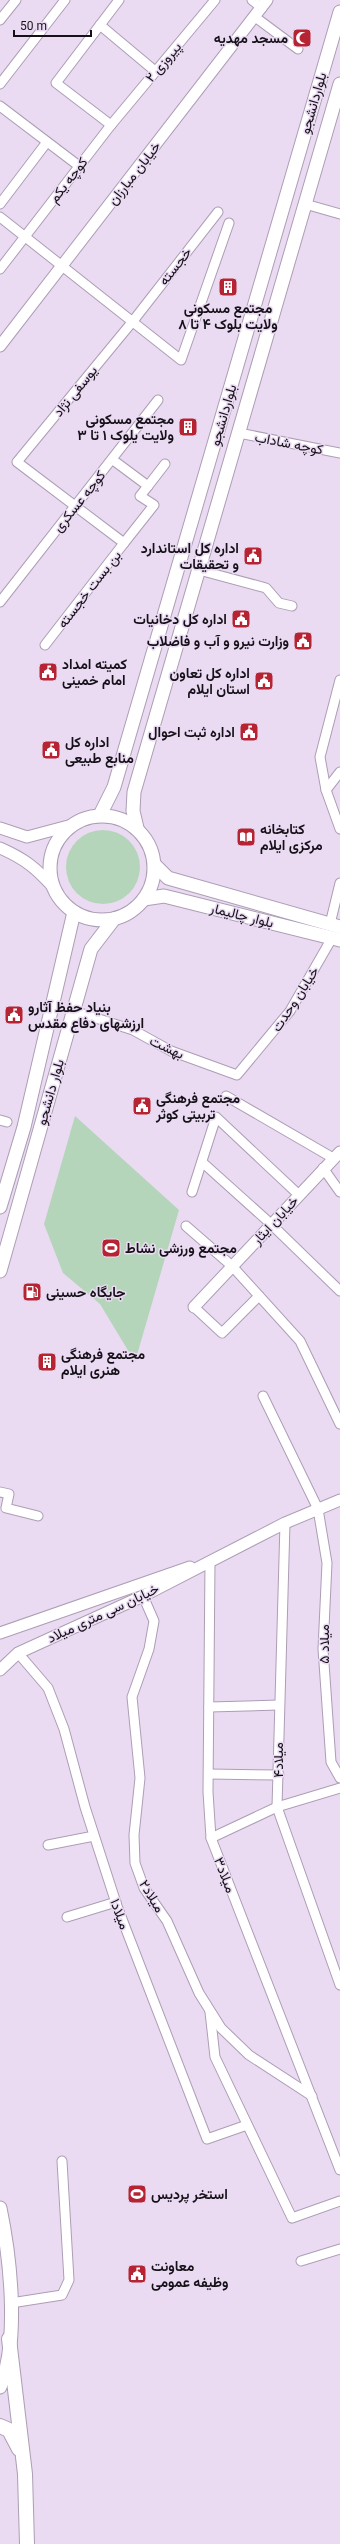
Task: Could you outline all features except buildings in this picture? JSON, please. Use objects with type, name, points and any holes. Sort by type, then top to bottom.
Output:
[{"type":"main road","name":"بلواردانشجو","points":[[100,815],[116,780],[340,12]]},
{"type":"main road","name":"بلواردانشجو","points":[[137,828],[133,811],[134,792],[340,84]]},
{"type":"main road","points":[[100,815],[126,821],[137,828],[146,839],[152,852],[155,865],[152,883],[144,899],[136,908],[114,919],[100,920],[86,918],[74,912],[59,898],[54,888],[50,871],[52,853],[60,837],[72,825],[86,818],[100,815]]},
{"type":"main road","name":"بلوار چالیمار","points":[[155,865],[168,878],[335,932]]},
{"type":"main road","name":"بلوار چالیمار","points":[[144,899],[164,896],[335,932]]},
{"type":"main road","name":"بلوار دانشجو","points":[[0,1207],[24,1127],[74,912]]},
{"type":"main road","name":"بلوار دانشجو","points":[[0,1271],[91,949],[114,919]]},
{"type":"main road","points":[[0,2208],[4,2227],[11,2303],[9,2339],[0,2387]]},
{"type":"main road","points":[[9,2339],[25,2474],[27,2544]]},
{"type":"main road","points":[[0,2426],[9,2430],[17,2443],[25,2474]]},
{"type":"street","points":[[0,20],[3,9],[16,0]]},
{"type":"street","points":[[0,84],[65,0]]},
{"type":"street","points":[[111,125],[56,83],[119,0]]},
{"type":"street","name":"پیروزی ۲","points":[[111,125],[155,70],[215,0]]},
{"type":"street","points":[[252,0],[265,4]]},
{"type":"street","name":"خیابان مبارزان","points":[[0,346],[265,4]]},
{"type":"street","points":[[255,17],[298,49]]},
{"type":"street","points":[[100,25],[155,70]]},
{"type":"street","points":[[0,106],[79,166]]},
{"type":"street","name":"کوچه یکم","points":[[0,269],[111,125]]},
{"type":"street","points":[[0,204],[47,142]]},
{"type":"street","points":[[305,204],[340,214]]},
{"type":"street","name":"خجسته","points":[[133,321],[218,212]]},
{"type":"street","points":[[0,217],[63,264],[181,360],[229,223]]},
{"type":"street","name":"یوسفی نژاد","points":[[17,462],[133,321]]},
{"type":"street","name":"کوچه عسکری","points":[[0,602],[75,505],[113,460],[158,400]]},
{"type":"street","name":"کوچه شاداب","points":[[238,433],[340,453]]},
{"type":"street","points":[[113,460],[148,486]]},
{"type":"street","name":"بن بست خجسته","points":[[17,462],[124,543],[45,645]]},
{"type":"street","points":[[124,543],[154,505],[140,496],[165,464]]},
{"type":"street","points":[[199,570],[266,588],[280,603],[292,606]]},
{"type":"street","points":[[340,680],[320,757],[326,790],[340,829]]},
{"type":"street","points":[[326,790],[340,772]]},
{"type":"street","points":[[0,828],[27,837],[72,825]]},
{"type":"street","points":[[0,848],[22,857],[54,888]]},
{"type":"street","name":"خیابان وحدت","points":[[237,1075],[290,1011],[335,932],[340,883]]},
{"type":"street","name":"بهشت","points":[[74,1011],[133,1030],[171,1052],[237,1075]]},
{"type":"street","points":[[226,1096],[336,1155]]},
{"type":"street","points":[[192,1192],[216,1117],[299,1195]]},
{"type":"street","name":"خیابان ایثار","points":[[194,1306],[336,1155]]},
{"type":"street","points":[[202,1162],[271,1224],[340,1291]]},
{"type":"street","points":[[323,1168],[340,1192]]},
{"type":"street","points":[[186,1226],[232,1266],[300,1341],[340,1424]]},
{"type":"street","points":[[194,1306],[222,1333],[259,1296]]},
{"type":"street","name":"میلاد ۵","points":[[263,1396],[318,1509],[327,1563],[322,1649],[331,1762],[340,1778]]},
{"type":"street","points":[[0,1492],[9,1494],[6,1508],[38,1516]]},
{"type":"street","name":"خیابان سی متری میلاد","points":[[0,1670],[18,1653],[143,1596],[285,1523],[340,1500]]},
{"type":"street","name":"میلاد۴","points":[[285,1523],[277,1808],[340,1985]]},
{"type":"street","name":"خیابان سی متری میلاد","points":[[0,1633],[210,1561]]},
{"type":"street","name":"میلاد۳","points":[[210,1561],[209,1774],[211,1838],[340,2170]]},
{"type":"street","points":[[140,1584],[143,1596]]},
{"type":"street","name":"میلاد۲","points":[[143,1596],[154,1622],[149,1649],[132,1697],[140,1778],[134,1835],[135,1862],[144,1888],[167,1921],[199,1994],[221,2028],[249,2055],[312,2096]]},
{"type":"street","name":"میلاد۱","points":[[18,1653],[48,1688],[64,1729],[94,1836],[116,1902],[207,2139],[247,2125]]},
{"type":"street","points":[[209,1707],[279,1705]]},
{"type":"street","points":[[209,1774],[279,1775]]},
{"type":"street","points":[[211,1838],[277,1808],[340,1788]]},
{"type":"street","points":[[48,1845],[94,1836]]},
{"type":"street","points":[[67,1917],[116,1902]]},
{"type":"street","points":[[209,2010],[215,2057],[247,2125],[262,2151],[292,2218],[340,2201]]},
{"type":"street","points":[[11,2303],[62,2295],[67,2288],[69,2280],[62,2161]]},
{"type":"street","points":[[301,2262],[340,2249]]},
{"type":"green space","points":[[96,830],[110,830],[124,836],[134,846],[140,860],[138,881],[134,888],[124,898],[110,904],[96,904],[82,898],[72,888],[66,874],[66,860],[72,846],[82,836]]},
{"type":"green space","name":"مجتمع ورزشی نشاط","points":[[75,1116],[179,1210],[135,1362],[100,1304],[63,1273],[44,1224]]},
{"type":"place","name":"مسجد مهدیه","points":[[302,38]]},
{"type":"place","name":"مجتمع مسکونی ولایت بلوک ۴ تا ۸","points":[[228,287]]},
{"type":"place","name":"مجتمع مسکونی ولایت یلوک ۱ تا ۳","points":[[188,427]]},
{"type":"place","name":"اداره کل استاندارد و تحقیقات","points":[[253,556]]},
{"type":"place","name":"اداره کل دخانیات","points":[[241,619]]},
{"type":"place","name":"وزارت نیرو و آب و فاضلاب","points":[[303,641]]},
{"type":"place","name":"کمیته امداد امام خمینی","points":[[48,672]]},
{"type":"place","name":"اداره کل تعاون استان ایلام","points":[[264,681]]},
{"type":"place","name":"اداره ثبت احوال","points":[[249,732]]},
{"type":"place","name":"اداره کل منابع طبیعی","points":[[51,750]]},
{"type":"place","name":"کتابخانه مرکزی ایلام","points":[[246,837]]},
{"type":"place","name":"بنیاد حفظ آثارو ارزشهای دفاع مقدس","points":[[14,1015]]},
{"type":"place","name":"مجتمع فرهنگی تربیتی کوثر","points":[[142,1106]]},
{"type":"place","name":"مجتمع ورزشی نشاط","points":[[111,1248]]},
{"type":"place","name":"جایگاه حسینی","points":[[32,1292]]},
{"type":"place","name":"مجتمع فرهنگی هنری ایلام","points":[[47,1362]]},
{"type":"place","name":"استخر پردیس","points":[[137,2194]]},
{"type":"place","name":"معاونت وظیفه عمومی","points":[[137,2274]]}]
